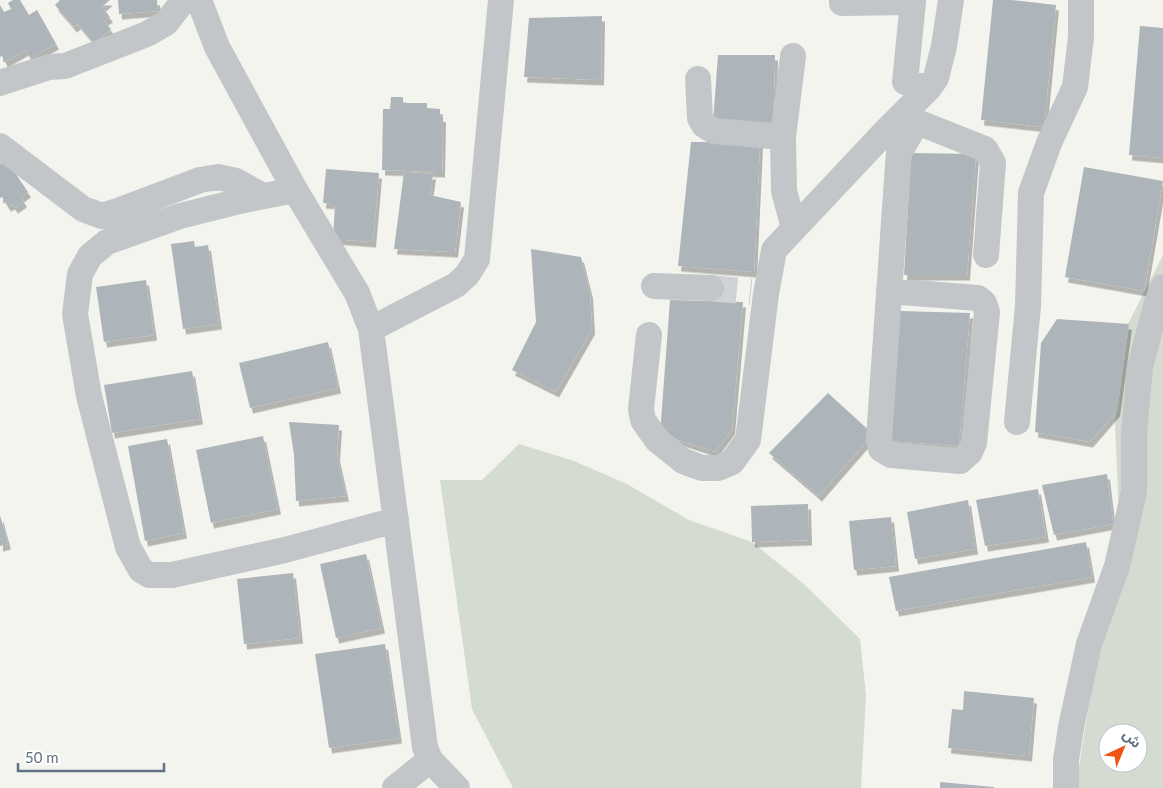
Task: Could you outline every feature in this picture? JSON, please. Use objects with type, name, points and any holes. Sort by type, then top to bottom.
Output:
[{"type":"street","points":[[0,83],[48,67],[65,66],[147,34],[166,23],[184,0]]},
{"type":"street","points":[[199,0],[216,47],[295,190],[357,293],[371,330],[425,747],[430,760],[457,788]]},
{"type":"street","points":[[371,330],[456,286],[477,259],[501,0]]},
{"type":"street","points":[[842,0],[842,3],[913,2],[906,82],[929,88]]},
{"type":"street","points":[[649,335],[642,410],[643,420],[657,440],[683,461],[702,468],[718,468],[732,462],[748,440],[759,293],[774,250],[794,228],[909,119],[936,78],[944,46],[951,0]]},
{"type":"street","points":[[1017,422],[1028,306],[1031,193],[1049,142],[1075,87],[1082,37],[1081,0]]},
{"type":"street","points":[[793,56],[783,137],[784,191],[794,228]]},
{"type":"street","points":[[698,79],[700,118],[704,125],[714,131],[783,137]]},
{"type":"street","points":[[909,119],[985,149],[990,155],[993,163],[986,255]]},
{"type":"street","points":[[889,291],[978,298],[984,302],[987,312],[974,443],[970,452],[960,460],[891,455],[881,448],[879,438],[889,291],[900,153],[909,119]]},
{"type":"street","points":[[0,146],[83,209],[102,216],[118,212],[200,180],[218,177],[236,181],[263,196]]},
{"type":"street","points":[[295,190],[180,216],[107,242],[90,256],[80,274],[75,314],[89,396],[128,547],[141,570],[149,576],[172,576],[285,550],[396,520]]},
{"type":"street","points":[[654,286],[711,288]]},
{"type":"street","points":[[1066,788],[1066,760],[1071,728],[1089,644],[1117,566],[1134,492],[1134,433],[1140,366],[1163,287]]},
{"type":"street","points":[[395,788],[430,760]]},
{"type":"shaded area","points":[[1163,255],[1163,788],[1076,788],[1085,727],[1120,541],[1115,424],[1124,332]]},
{"type":"shaded area","points":[[519,444],[574,461],[627,484],[689,520],[752,542],[805,585],[860,639],[866,695],[861,788],[513,788],[472,709],[440,480],[482,480]]},
{"type":"building","points":[[13,0],[20,0],[29,15],[37,10],[56,44],[30,58],[26,50],[5,62],[2,56],[0,57],[0,5],[4,12],[11,9],[8,3]]},
{"type":"building","points":[[60,0],[110,0],[102,7],[110,17],[104,21],[111,29],[94,43],[78,24],[74,27],[55,5]]},
{"type":"building","points":[[118,0],[157,0],[158,11],[119,14]]},
{"type":"building","points":[[993,0],[1056,5],[1044,127],[981,120]]},
{"type":"building","points":[[602,16],[601,80],[524,77],[529,18]]},
{"type":"building","points":[[1140,26],[1163,28],[1163,158],[1129,155]]},
{"type":"building","points":[[718,55],[775,55],[773,126],[713,122]]},
{"type":"building","points":[[391,97],[403,97],[403,103],[427,103],[427,108],[440,109],[440,116],[443,117],[442,172],[382,170],[383,109],[390,109]]},
{"type":"building","points":[[691,142],[760,142],[754,272],[678,266]]},
{"type":"building","points":[[911,153],[976,154],[967,275],[904,275]]},
{"type":"building","points":[[0,162],[1,164],[4,162],[9,164],[28,192],[21,197],[24,202],[15,208],[12,204],[8,206],[2,197],[0,198]]},
{"type":"building","points":[[1084,167],[1163,181],[1144,291],[1065,277]]},
{"type":"building","points":[[326,169],[379,173],[373,242],[333,239],[335,204],[323,203]]},
{"type":"building","points":[[404,172],[433,174],[430,195],[461,202],[455,252],[394,249]]},
{"type":"building","points":[[194,241],[195,247],[208,245],[219,324],[183,329],[171,244]]},
{"type":"building","points":[[531,249],[581,257],[590,293],[592,329],[556,392],[512,370],[536,322]]},
{"type":"building","points":[[146,280],[154,335],[104,342],[96,287]]},
{"type":"building","points":[[670,300],[743,302],[732,429],[715,452],[660,434]]},
{"type":"building","points":[[900,311],[970,313],[959,446],[891,441]]},
{"type":"building","points":[[1057,319],[1129,324],[1117,411],[1090,442],[1035,432],[1041,343]]},
{"type":"building","points":[[328,342],[338,388],[250,408],[239,363]]},
{"type":"building","points":[[192,371],[200,419],[112,433],[104,385]]},
{"type":"building","points":[[828,393],[873,434],[819,496],[769,453]]},
{"type":"building","points":[[289,422],[339,425],[337,456],[346,496],[296,501],[294,455]]},
{"type":"building","points":[[263,436],[278,509],[211,523],[196,450]]},
{"type":"building","points":[[167,439],[184,533],[145,541],[128,446]]},
{"type":"building","points":[[1107,474],[1113,524],[1054,535],[1042,485]]},
{"type":"building","points":[[1038,489],[1046,537],[985,546],[976,500]]},
{"type":"building","points":[[968,500],[975,549],[915,559],[907,512]]},
{"type":"building","points":[[808,504],[809,540],[752,542],[751,506]]},
{"type":"building","points":[[0,515],[8,544],[0,546]]},
{"type":"building","points":[[891,517],[896,566],[854,570],[849,521]]},
{"type":"building","points":[[1086,542],[1092,577],[896,611],[889,577]]},
{"type":"building","points":[[366,554],[382,628],[336,638],[320,564]]},
{"type":"building","points":[[293,573],[300,638],[244,644],[237,579]]},
{"type":"building","points":[[385,644],[399,738],[329,748],[315,654]]},
{"type":"building","points":[[964,691],[1034,698],[1029,756],[948,748],[952,709],[963,710]]},
{"type":"building","points":[[940,782],[994,787],[994,788],[940,788]]},
{"type":"tunnel","points":[[711,288],[751,292]]}]
